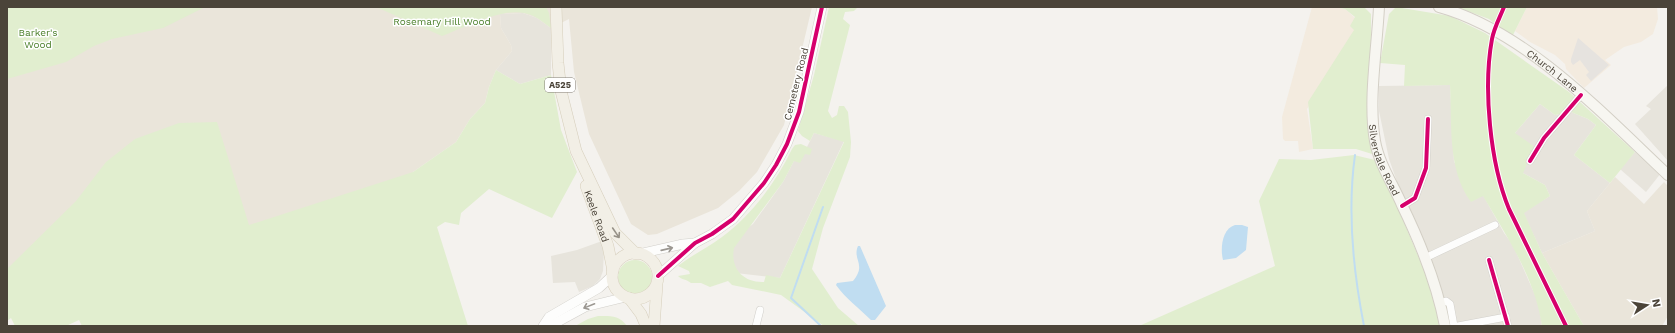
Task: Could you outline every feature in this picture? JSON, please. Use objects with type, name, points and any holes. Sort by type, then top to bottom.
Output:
[{"type":"main road","name":"Keele Road","points":[[556,7],[558,64],[561,91],[580,161],[580,169],[608,246],[613,273]]},
{"type":"main road","name":"Silverdale Road","points":[[1379,7],[1374,69],[1375,141],[1385,170],[1425,258],[1443,302],[1445,326]]},
{"type":"main road","name":"Church Lane","points":[[1439,7],[1454,11],[1484,24],[1555,72],[1668,175]]},
{"type":"main road","name":"Keele Road","points":[[580,161],[585,167],[615,233],[638,254]]},
{"type":"main road","points":[[646,326],[641,314],[628,297],[616,289],[613,273],[616,264],[622,258],[638,254],[651,260],[656,268],[658,279],[654,326]]},
{"type":"main road","points":[[628,297],[639,298],[647,295],[654,289],[658,279]]},
{"type":"street","name":"Cemetery Road","points":[[658,279],[695,243],[712,234],[733,219],[764,183],[776,165],[787,144],[799,112],[822,7]]},
{"type":"street","points":[[1530,161],[1544,138],[1581,95]]},
{"type":"street","points":[[1402,206],[1415,198],[1426,168],[1428,119]]},
{"type":"street","points":[[1425,258],[1495,225]]},
{"type":"street","name":"Cemetery Road","points":[[638,254],[683,244],[695,243]]},
{"type":"street","points":[[1489,260],[1508,326]]},
{"type":"street","points":[[544,326],[549,317],[599,288],[613,273]]},
{"type":"street","points":[[544,326],[552,325],[595,303],[628,297]]},
{"type":"street","name":"Silverdale Road","points":[[1443,302],[1450,304],[1454,326]]},
{"type":"street","points":[[756,326],[760,310]]},
{"type":"street","points":[[1458,326],[1506,317]]},
{"type":"shaded area","points":[[7,7],[812,7],[784,125],[757,172],[739,191],[718,208],[657,234],[648,235],[631,224],[589,134],[574,72],[569,19],[551,28],[537,18],[523,13],[500,14],[501,28],[511,45],[512,51],[496,70],[489,87],[485,103],[470,119],[456,142],[413,172],[398,189],[7,314]]},
{"type":"shaded area","points":[[1312,7],[1337,7],[1345,9],[1355,18],[1355,30],[1307,109],[1313,149],[1299,152],[1298,141],[1285,141],[1283,139],[1282,117]]},
{"type":"shaded area","points":[[1527,7],[1657,7],[1658,19],[1653,34],[1641,42],[1624,47],[1605,60],[1611,65],[1584,88],[1566,69],[1565,64],[1555,55],[1530,42],[1515,31]]},
{"type":"shaded area","points":[[523,13],[537,18],[551,28],[551,75],[520,84],[496,70],[512,51],[511,45],[501,28],[500,14]]},
{"type":"shaded area","points":[[1578,38],[1609,65],[1591,81],[1586,75],[1589,72],[1580,60],[1573,65],[1571,62]]},
{"type":"shaded area","points":[[1450,85],[1454,162],[1483,195],[1504,233],[1513,245],[1539,304],[1542,326],[1448,326],[1389,159],[1379,111],[1379,86]]},
{"type":"shaded area","points":[[1668,85],[1668,161],[1635,124],[1651,109],[1646,106]]},
{"type":"shaded area","points":[[1540,104],[1555,115],[1571,112],[1588,119],[1596,125],[1574,155],[1610,183],[1587,211],[1595,231],[1542,253],[1523,212],[1550,196],[1545,185],[1523,173],[1515,133]]},
{"type":"shaded area","points":[[814,133],[844,141],[780,278],[692,268],[753,224],[783,182],[797,155],[803,155]]},
{"type":"shaded area","points":[[1635,152],[1661,173],[1646,192],[1620,169]]},
{"type":"shaded area","points":[[1615,177],[1644,204],[1664,182],[1668,186],[1668,316],[1662,326],[1584,326],[1542,253],[1595,231],[1587,211]]},
{"type":"shaded area","points":[[602,241],[604,250],[603,271],[600,279],[593,286],[579,292],[575,282],[553,283],[551,256],[577,250]]},
{"type":"green space","name":"Barker's Wood","points":[[7,7],[205,7],[163,28],[112,39],[94,46],[66,62],[7,79]]},
{"type":"green space","name":"Rosemary Hill Wood","points":[[376,7],[546,7],[549,13],[551,28],[532,15],[515,12],[494,16],[442,36]]},
{"type":"green space","points":[[829,7],[858,7],[854,11],[845,12],[843,19],[850,25],[828,111],[832,118],[837,115],[839,106],[844,106],[848,112],[851,142],[850,157],[823,228],[812,269],[838,308],[859,326],[824,326],[781,295],[732,285],[728,281],[710,287],[701,283],[691,283],[678,276],[690,274],[689,271],[678,266],[711,245],[743,219],[771,186],[795,145],[801,144],[812,149],[810,155],[805,154],[800,163],[794,161],[783,182],[734,248],[733,255],[736,268],[744,277],[757,282],[764,282],[766,275],[780,278],[844,142],[814,133],[810,141],[802,136],[798,131],[814,75]]},
{"type":"green space","points":[[1337,7],[1364,7],[1371,14],[1369,119],[1372,154],[1356,149],[1313,149],[1308,102],[1354,30],[1350,26],[1355,17],[1345,9]]},
{"type":"green space","points":[[1396,7],[1450,16],[1485,33],[1569,92],[1635,152],[1610,183],[1574,155],[1596,125],[1588,119],[1571,112],[1555,115],[1540,104],[1515,133],[1535,147],[1523,173],[1545,185],[1550,196],[1524,213],[1542,253],[1584,326],[1542,326],[1533,291],[1527,275],[1510,242],[1483,196],[1471,202],[1463,189],[1454,161],[1452,146],[1450,85],[1404,86],[1405,65],[1380,63],[1389,14]]},
{"type":"green space","points":[[1457,7],[1527,7],[1512,37],[1489,19]]},
{"type":"green space","points":[[496,70],[520,84],[551,75],[561,130],[577,172],[552,218],[489,189],[461,213],[459,225],[445,222],[437,227],[468,326],[82,326],[79,320],[66,326],[15,326],[11,318],[7,321],[7,269],[76,201],[106,162],[135,139],[179,123],[217,122],[249,225],[413,172],[456,142],[470,119],[485,103],[489,87]]},
{"type":"green space","points":[[1354,155],[1375,160],[1398,208],[1432,289],[1439,326],[1139,326],[1275,266],[1259,201],[1279,159],[1311,160]]},
{"type":"green space","points":[[638,260],[647,265],[651,270],[651,284],[647,289],[642,293],[632,294],[628,293],[619,284],[618,274],[619,270],[628,261]]},
{"type":"green space","points":[[598,316],[611,316],[618,318],[627,326],[575,326],[588,319]]},
{"type":"water","points":[[1235,225],[1248,227],[1246,250],[1236,258],[1223,260],[1223,240],[1227,230]]},
{"type":"water","points":[[858,246],[860,246],[886,306],[875,320],[871,320],[848,299],[836,285],[837,283],[853,281],[857,275],[859,270],[857,255]]},
{"type":"waterway","points":[[1355,155],[1351,198],[1352,241],[1364,326]]},
{"type":"waterway","points":[[821,326],[791,298],[823,207]]},
{"type":"cycle path","points":[[658,276],[695,243],[712,234],[733,219],[764,183],[776,165],[787,144],[799,112],[822,7]]},
{"type":"cycle path","points":[[1504,7],[1492,39],[1488,80],[1490,125],[1497,170],[1509,209],[1566,326]]},
{"type":"cycle path","points":[[1530,161],[1544,138],[1581,95]]},
{"type":"cycle path","points":[[1402,206],[1415,198],[1426,168],[1428,119]]},
{"type":"cycle path","points":[[1489,260],[1508,326]]}]
